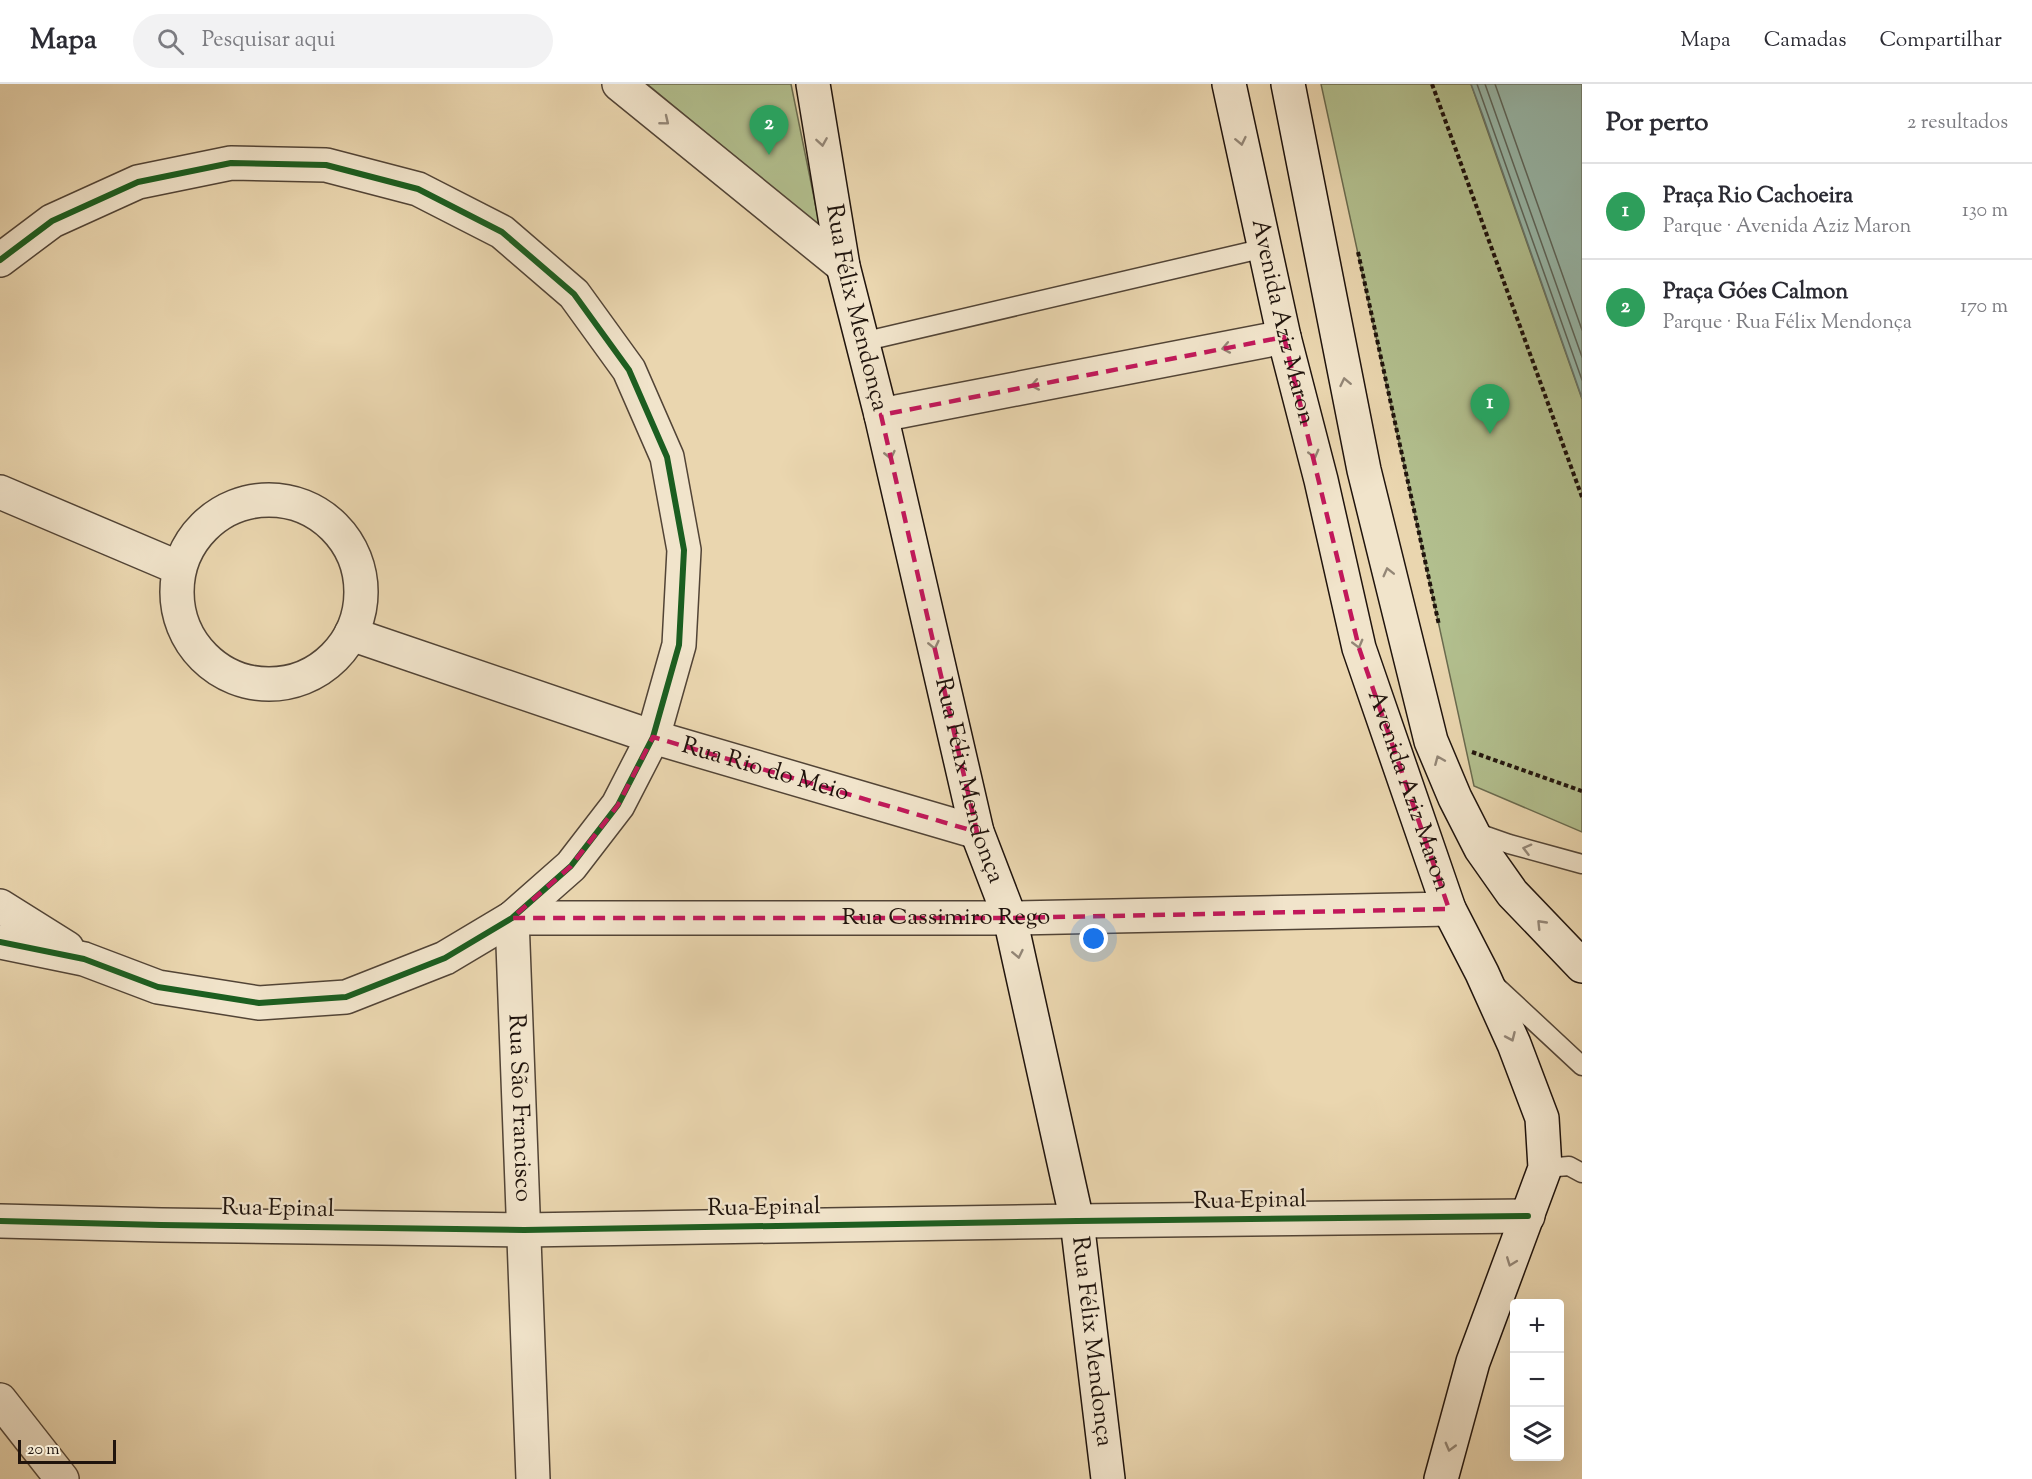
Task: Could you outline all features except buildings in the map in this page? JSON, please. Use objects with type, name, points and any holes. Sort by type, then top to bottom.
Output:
[{"type":"street","points":[[620,84],[843,266]]},
{"type":"street","name":"Rua Félix Mendonça","points":[[813,84],[843,266],[977,832],[1010,918],[1077,1221],[1108,1479]]},
{"type":"street","name":"Avenida Aziz Maron","points":[[1229,84],[1284,337],[1321,480],[1359,648],[1449,909],[1482,973],[1514,1044],[1542,1118],[1545,1167],[1473,1362],[1441,1479]]},
{"type":"street","name":"Avenida Aziz Maron","points":[[1288,84],[1364,470],[1431,741],[1480,849],[1512,893],[1582,966]]},
{"type":"street","points":[[0,260],[52,221],[138,182],[231,162],[326,165],[418,189],[502,232],[574,294],[629,370],[667,457],[684,550],[679,645],[653,737],[618,805],[571,866],[512,918],[445,958],[346,997],[259,1003],[158,987],[84,959],[0,942]]},
{"type":"street","points":[[880,415],[1284,337]]},
{"type":"street","points":[[0,492],[179,568]]},
{"type":"street","points":[[272,500],[302,506],[328,521],[348,545],[359,574],[360,604],[351,634],[330,661],[302,679],[268,685],[235,679],[207,661],[186,634],[176,602],[179,568],[192,540],[213,518],[241,504],[272,500]]},
{"type":"street","name":"Rua Rio do Meio","points":[[351,634],[653,737],[977,832]]},
{"type":"street","points":[[0,906],[84,959]]},
{"type":"street","name":"Rua Cassimiro Rego","points":[[512,918],[1010,918],[1449,909]]},
{"type":"street","name":"Rua São Francisco","points":[[512,918],[533,1479]]},
{"type":"street","name":"Rua Epinal","points":[[0,1221],[524,1230],[1528,1216]]},
{"type":"street","points":[[0,1400],[62,1479]]},
{"type":"lane","points":[[862,342],[1264,248]]},
{"type":"lane","points":[[1472,831],[1509,844],[1582,864]]},
{"type":"lane","points":[[1482,973],[1582,1066]]},
{"type":"lane","points":[[1545,1167],[1569,1166],[1582,1173]]},
{"type":"path","points":[[1432,84],[1582,497]]},
{"type":"path","points":[[1355,242],[1440,630]]},
{"type":"path","points":[[1470,761],[1467,750],[1582,791]]},
{"type":"highlighted area","points":[[1284,337],[1359,648],[1449,909],[1010,918],[512,918],[571,866],[618,805],[653,737],[977,832],[881,415]]},
{"type":"green space","points":[[647,84],[791,84],[820,227]]},
{"type":"green space","points":[[1321,84],[1471,84],[1582,399],[1582,832],[1474,786]]},
{"type":"water","points":[[1471,84],[1582,84],[1582,398],[1483,116]]},
{"type":"cycle path","points":[[0,260],[52,221],[138,182],[231,163],[326,165],[418,189],[502,232],[574,294],[629,370],[667,457],[684,550],[679,645],[653,737],[618,805],[571,866],[512,918],[445,958],[346,997],[259,1003],[158,987],[84,959],[0,942]]},
{"type":"cycle path","points":[[0,1221],[524,1230],[1528,1216]]},
{"type":"place","name":"Praça Góes Calmon","points":[[769,155]]},
{"type":"place","name":"Praça Rio Cachoeira","points":[[1490,434]]}]
